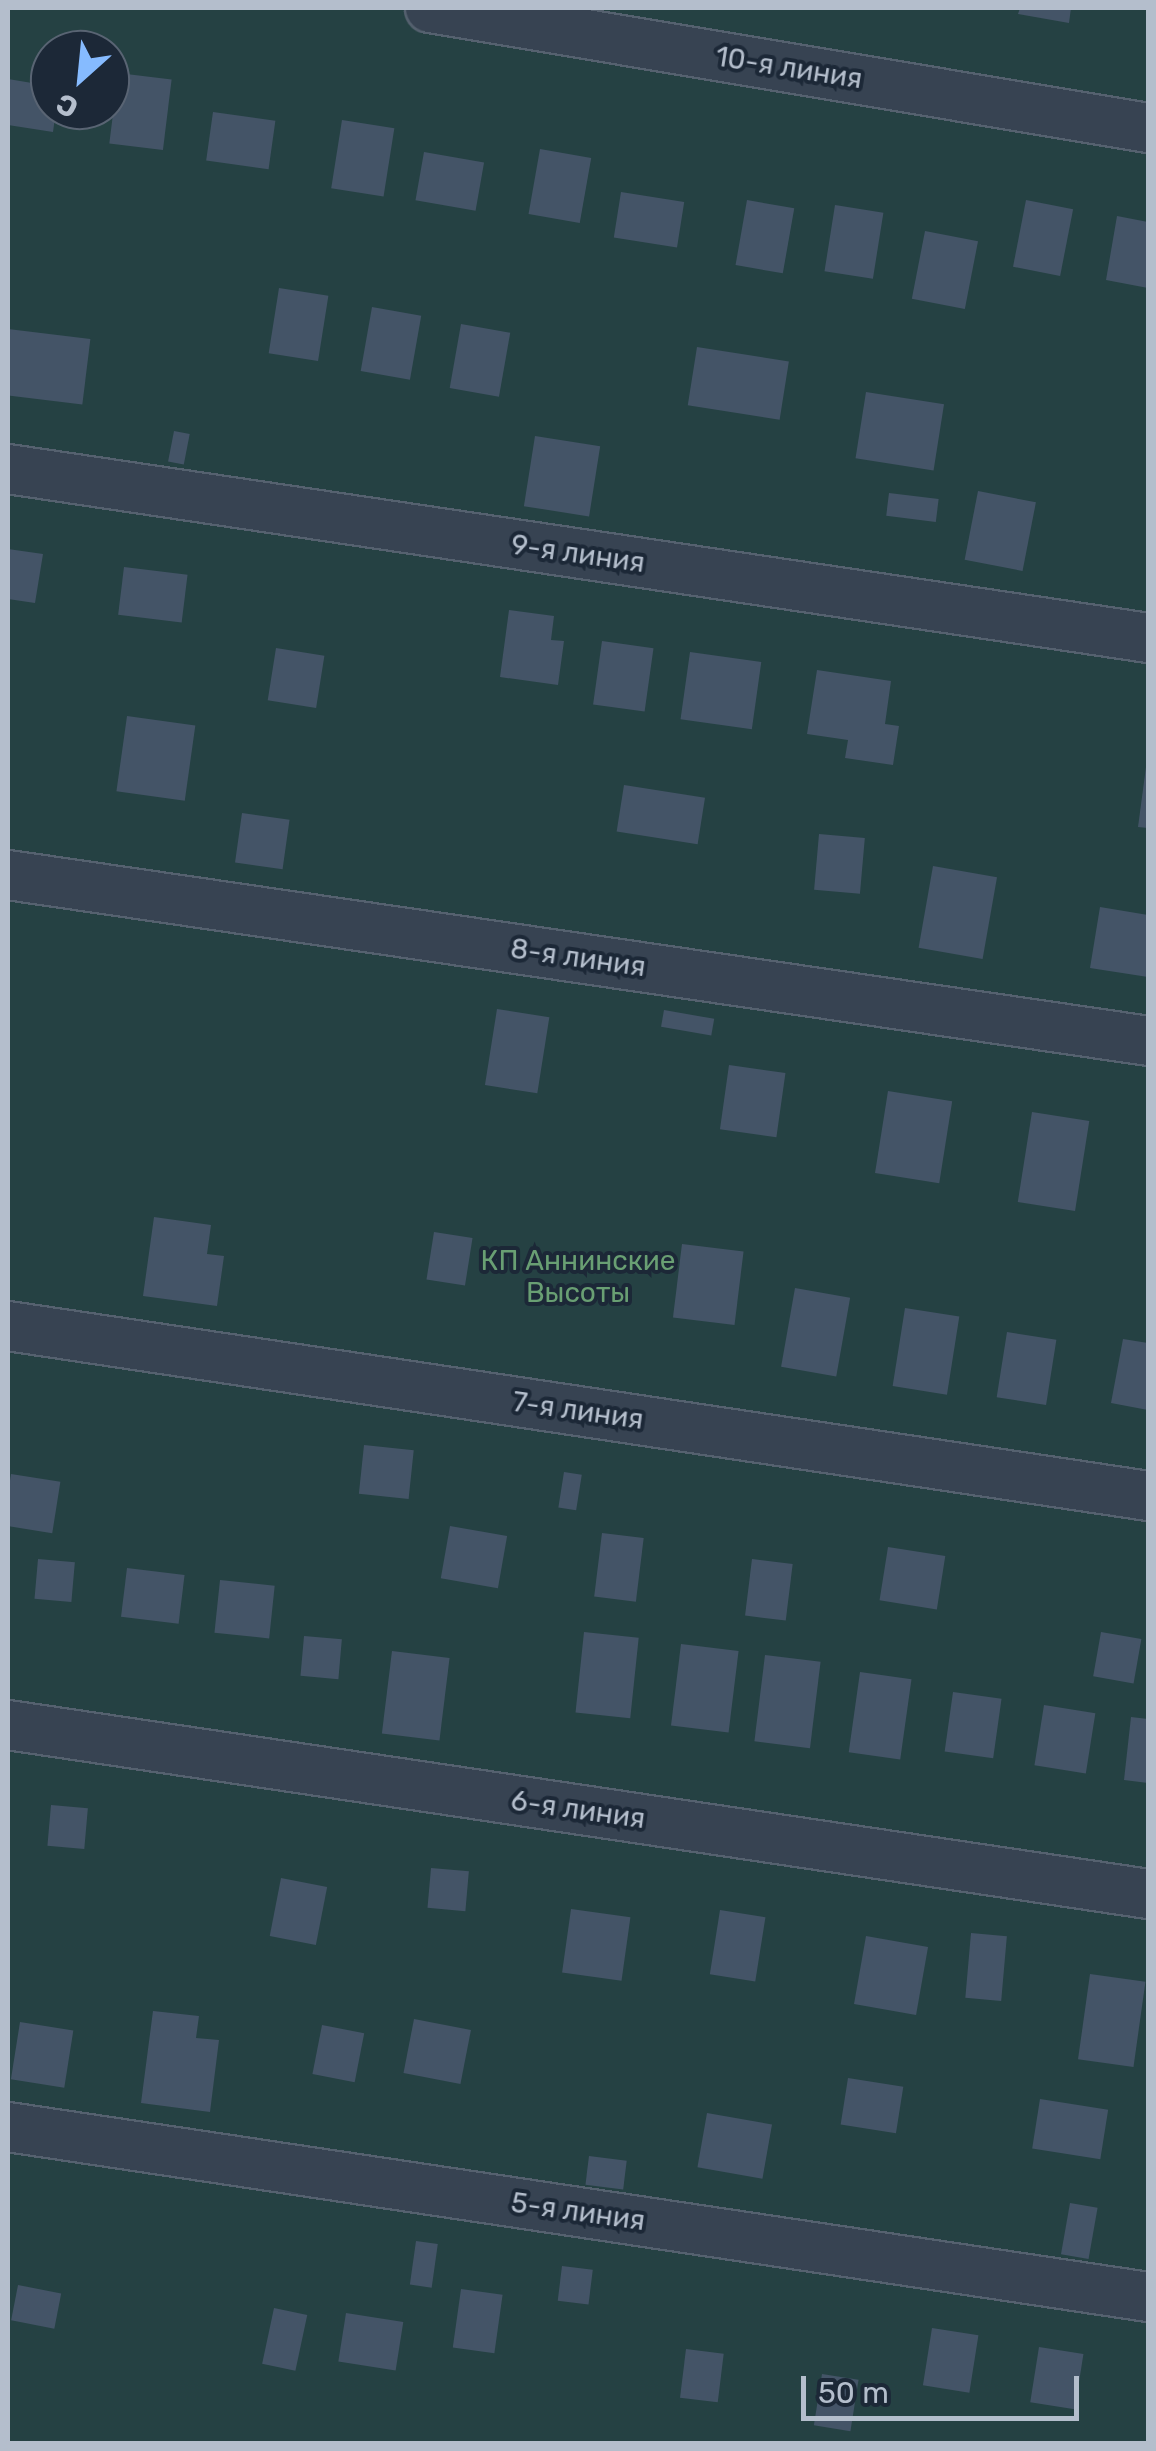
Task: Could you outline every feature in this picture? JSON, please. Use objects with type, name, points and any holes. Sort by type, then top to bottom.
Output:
[{"type":"street","name":"10-я линия","points":[[430,8],[1148,128]]},
{"type":"street","name":"9-я линия","points":[[8,470],[1148,638]]},
{"type":"street","name":"8-я линия","points":[[8,875],[1148,1041]]},
{"type":"street","name":"7-я линия","points":[[8,1326],[1148,1496]]},
{"type":"street","name":"6-я линия","points":[[8,1726],[1148,1894]]},
{"type":"street","name":"5-я линия","points":[[8,2126],[1148,2297]]},
{"type":"green space","name":"КП Аннинские Высоты","points":[[8,8],[1148,8],[1148,2443],[8,2443]]},
{"type":"building","points":[[1020,8],[1071,8],[1069,23],[1018,14]]},
{"type":"building","points":[[130,74],[172,80],[163,150],[109,143],[111,130],[130,130]]},
{"type":"building","points":[[8,79],[30,83],[30,128],[8,125]]},
{"type":"building","points":[[213,112],[275,121],[269,169],[206,161]]},
{"type":"building","points":[[342,120],[394,128],[384,196],[331,188]]},
{"type":"building","points":[[540,149],[591,158],[580,223],[529,214]]},
{"type":"building","points":[[424,152],[484,163],[476,211],[415,200]]},
{"type":"building","points":[[621,192],[684,202],[677,247],[614,237]]},
{"type":"building","points":[[747,200],[794,208],[783,273],[736,265]]},
{"type":"building","points":[[1026,200],[1073,209],[1060,276],[1013,267]]},
{"type":"building","points":[[835,205],[883,213],[873,279],[825,271]]},
{"type":"building","points":[[1117,216],[1148,222],[1148,288],[1106,280]]},
{"type":"building","points":[[925,231],[978,241],[965,309],[912,299]]},
{"type":"building","points":[[279,288],[328,296],[318,361],[269,353]]},
{"type":"building","points":[[372,307],[421,316],[410,380],[361,371]]},
{"type":"building","points":[[461,324],[510,333],[499,397],[450,388]]},
{"type":"building","points":[[8,329],[90,339],[82,405],[8,395]]},
{"type":"building","points":[[697,347],[789,362],[780,420],[688,405]]},
{"type":"building","points":[[866,392],[944,404],[934,471],[856,458]]},
{"type":"building","points":[[174,431],[190,434],[184,464],[168,461]]},
{"type":"building","points":[[535,436],[600,446],[589,516],[524,506]]},
{"type":"building","points":[[978,491],[1036,502],[1023,571],[965,560]]},
{"type":"building","points":[[889,493],[939,499],[936,522],[886,516]]},
{"type":"building","points":[[8,549],[43,554],[35,603],[8,599]]},
{"type":"building","points":[[124,567],[188,575],[182,622],[118,615]]},
{"type":"building","points":[[509,610],[554,616],[551,640],[564,641],[558,685],[500,677]]},
{"type":"building","points":[[602,641],[653,648],[645,712],[593,704]]},
{"type":"building","points":[[276,648],[324,656],[316,708],[268,700]]},
{"type":"building","points":[[690,652],[761,662],[752,729],[681,719]]},
{"type":"building","points":[[817,670],[891,681],[885,724],[899,726],[893,765],[845,758],[848,740],[807,734]]},
{"type":"building","points":[[127,716],[195,726],[185,801],[116,791]]},
{"type":"building","points":[[1148,767],[1148,828],[1138,827]]},
{"type":"building","points":[[624,785],[705,798],[698,844],[617,831]]},
{"type":"building","points":[[242,813],[290,820],[283,869],[235,863]]},
{"type":"building","points":[[819,834],[865,838],[860,894],[814,890]]},
{"type":"building","points":[[933,866],[997,877],[983,959],[919,948]]},
{"type":"building","points":[[1100,907],[1148,915],[1148,977],[1090,968]]},
{"type":"building","points":[[497,1009],[549,1017],[537,1093],[485,1085]]},
{"type":"building","points":[[664,1010],[714,1019],[711,1036],[661,1027]]},
{"type":"building","points":[[729,1065],[785,1073],[776,1137],[720,1129]]},
{"type":"building","points":[[888,1091],[952,1101],[939,1183],[875,1173]]},
{"type":"building","points":[[1032,1112],[1089,1121],[1075,1211],[1018,1202]]},
{"type":"building","points":[[154,1217],[211,1225],[207,1254],[224,1256],[217,1306],[143,1296]]},
{"type":"building","points":[[434,1232],[473,1238],[465,1286],[426,1279]]},
{"type":"building","points":[[682,1244],[744,1252],[735,1325],[673,1317]]},
{"type":"building","points":[[795,1288],[850,1298],[836,1377],[781,1367]]},
{"type":"building","points":[[905,1308],[959,1317],[947,1395],[893,1386]]},
{"type":"building","points":[[1007,1332],[1056,1340],[1046,1405],[997,1397]]},
{"type":"building","points":[[1123,1339],[1148,1343],[1148,1410],[1111,1403]]},
{"type":"building","points":[[364,1445],[414,1450],[409,1499],[359,1494]]},
{"type":"building","points":[[564,1472],[582,1475],[576,1510],[558,1508]]},
{"type":"building","points":[[11,1474],[60,1482],[52,1533],[8,1526]]},
{"type":"building","points":[[450,1526],[507,1536],[498,1588],[441,1578]]},
{"type":"building","points":[[602,1533],[644,1538],[636,1602],[594,1597]]},
{"type":"building","points":[[888,1547],[945,1556],[937,1609],[880,1600]]},
{"type":"building","points":[[38,1559],[75,1562],[71,1602],[35,1599]]},
{"type":"building","points":[[752,1559],[793,1564],[786,1621],[745,1616]]},
{"type":"building","points":[[127,1568],[185,1575],[179,1624],[121,1617]]},
{"type":"building","points":[[220,1580],[275,1586],[269,1638],[214,1633]]},
{"type":"building","points":[[584,1632],[639,1638],[630,1718],[576,1713]]},
{"type":"building","points":[[1101,1632],[1141,1639],[1134,1683],[1093,1676]]},
{"type":"building","points":[[304,1636],[342,1639],[338,1679],[301,1676]]},
{"type":"building","points":[[681,1644],[739,1651],[729,1732],[671,1725]]},
{"type":"building","points":[[392,1651],[450,1658],[439,1740],[382,1733]]},
{"type":"building","points":[[765,1655],[821,1662],[810,1748],[754,1741]]},
{"type":"building","points":[[860,1672],[911,1679],[900,1759],[849,1752]]},
{"type":"building","points":[[953,1692],[1002,1699],[993,1758],[945,1751]]},
{"type":"building","points":[[1044,1705],[1095,1713],[1086,1773],[1034,1765]]},
{"type":"building","points":[[1131,1717],[1148,1719],[1148,1783],[1124,1780]]},
{"type":"building","points":[[51,1805],[88,1808],[84,1849],[47,1846]]},
{"type":"building","points":[[431,1868],[469,1871],[465,1911],[428,1908]]},
{"type":"building","points":[[281,1878],[327,1887],[316,1945],[270,1936]]},
{"type":"building","points":[[571,1909],[630,1917],[622,1981],[562,1972]]},
{"type":"building","points":[[720,1910],[765,1917],[755,1981],[710,1974]]},
{"type":"building","points":[[971,1933],[1007,1936],[1001,2001],[965,1998]]},
{"type":"building","points":[[866,1936],[928,1947],[916,2015],[854,2004]]},
{"type":"building","points":[[1090,1974],[1145,1982],[1133,2067],[1078,2059]]},
{"type":"building","points":[[153,2011],[199,2016],[196,2038],[219,2040],[210,2112],[141,2103]]},
{"type":"building","points":[[414,2019],[471,2030],[460,2084],[404,2073]]},
{"type":"building","points":[[20,2022],[73,2030],[64,2088],[11,2079]]},
{"type":"building","points":[[322,2025],[364,2033],[355,2082],[312,2074]]},
{"type":"building","points":[[848,2078],[903,2087],[896,2133],[841,2124]]},
{"type":"building","points":[[1040,2099],[1108,2110],[1100,2159],[1032,2148]]},
{"type":"building","points":[[707,2113],[772,2124],[762,2179],[697,2167]]},
{"type":"building","points":[[589,2156],[627,2161],[623,2189],[585,2185]]},
{"type":"building","points":[[1070,2203],[1098,2208],[1089,2259],[1061,2254]]},
{"type":"building","points":[[416,2241],[438,2244],[432,2288],[410,2285]]},
{"type":"building","points":[[562,2266],[593,2270],[589,2305],[558,2301]]},
{"type":"building","points":[[18,2285],[61,2293],[54,2329],[11,2320]]},
{"type":"building","points":[[461,2289],[503,2295],[494,2353],[453,2347]]},
{"type":"building","points":[[274,2308],[307,2315],[295,2371],[262,2364]]},
{"type":"building","points":[[346,2313],[403,2322],[396,2370],[338,2361]]},
{"type":"building","points":[[932,2328],[978,2335],[969,2393],[923,2385]]},
{"type":"building","points":[[1039,2347],[1083,2354],[1075,2409],[1030,2402]]},
{"type":"building","points":[[686,2349],[724,2354],[718,2402],[680,2398]]},
{"type":"building","points":[[822,2374],[859,2380],[850,2431],[814,2425]]}]
